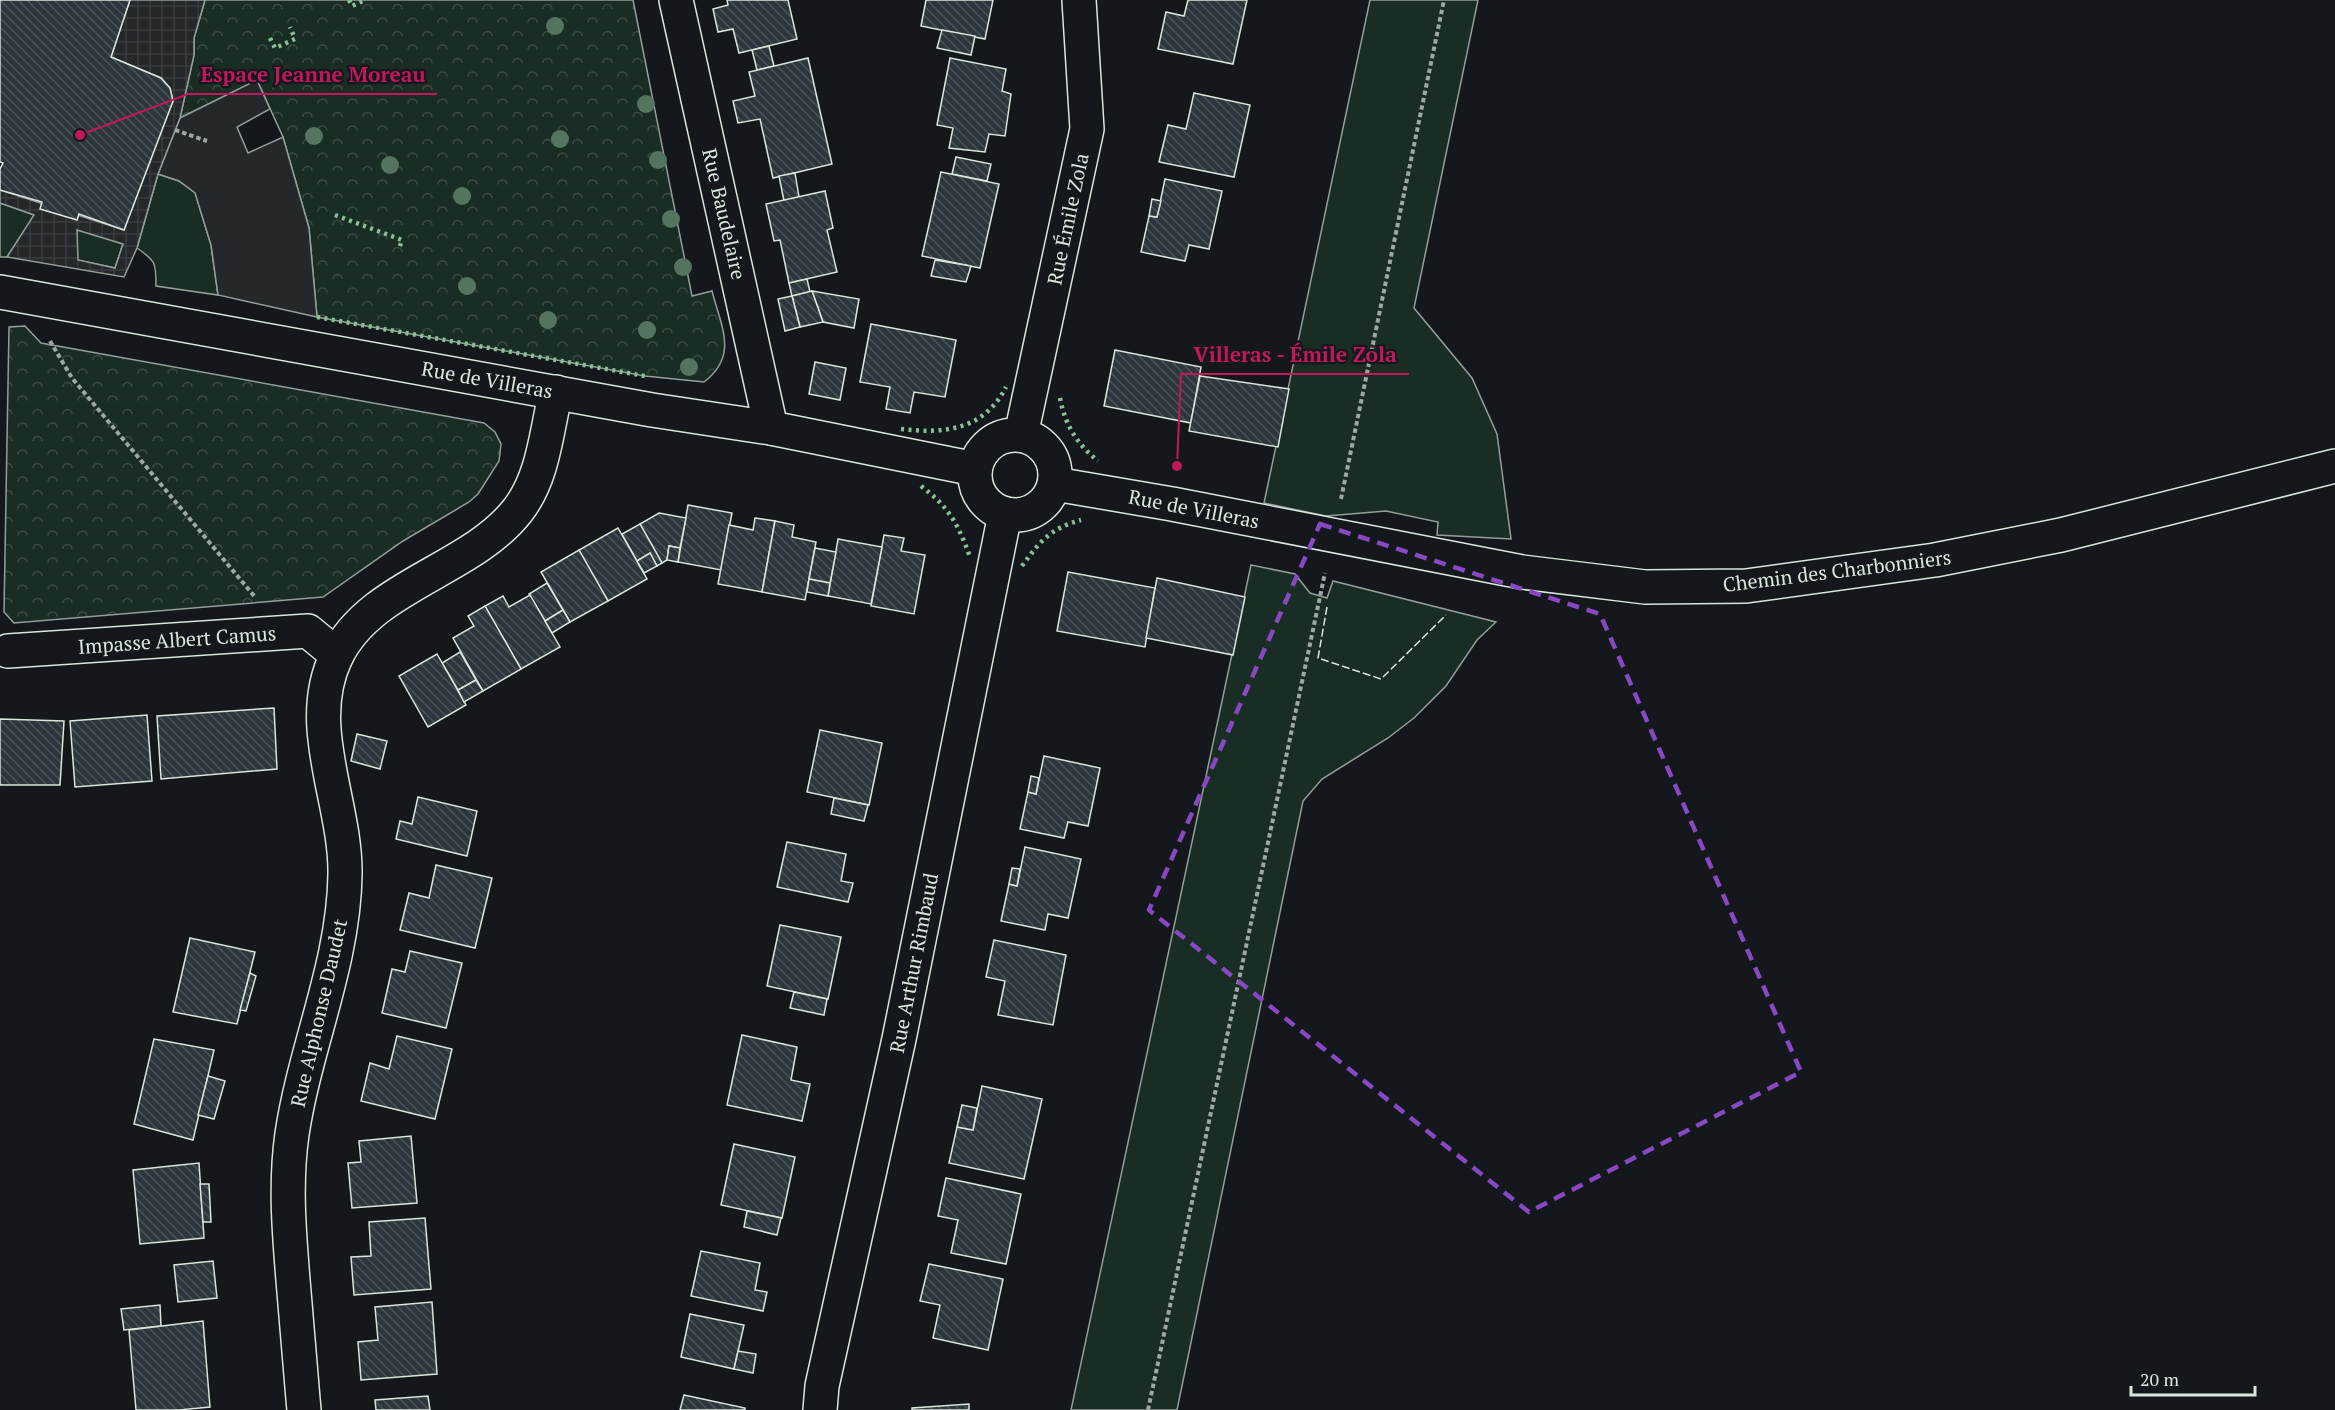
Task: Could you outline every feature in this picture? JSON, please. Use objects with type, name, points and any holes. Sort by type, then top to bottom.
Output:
[{"type":"street","name":"Rue Baudelaire","points":[[676,0],[771,428]]},
{"type":"street","name":"Rue Émile Zola","points":[[1021,435],[1087,129],[1079,0]]},
{"type":"street","name":"Rue de Villeras","points":[[0,291],[556,393],[771,428],[975,469]]},
{"type":"street","name":"Rue Alphonse Daudet","points":[[304,1410],[287,1212],[288,1170],[293,1131],[342,925],[345,873],[342,824],[324,736],[327,679],[337,655],[354,629],[381,606],[491,537],[519,509],[539,473],[556,393]]},
{"type":"street","points":[[1008,435],[1021,435],[1034,439],[1045,447],[1056,471],[1055,484],[1050,496],[1031,513],[1018,516],[994,510],[985,502],[978,492],[975,469],[986,446],[1008,435]]},
{"type":"street","name":"Chemin des Charbonniers","points":[[1336,520],[1522,572],[1633,586],[1746,586],[1935,561],[2049,538],[2335,466]]},
{"type":"street","name":"Rue de Villeras","points":[[1055,484],[1172,504],[1336,520]]},
{"type":"street","name":"Rue Arthur Rimbaud","points":[[820,1410],[822,1386],[899,1039],[1005,514]]},
{"type":"street","name":"Impasse Albert Camus","points":[[8,651],[308,631],[337,655]]},
{"type":"path","points":[[1336,520],[1444,0]]},
{"type":"path","points":[[175,130],[207,141]]},
{"type":"path","points":[[46,335],[72,378],[262,606]]},
{"type":"path","points":[[1148,1410],[1326,567]]},
{"type":"highlighted area","points":[[1320,524],[1600,614],[1801,1072],[1529,1212],[1149,910]]},
{"type":"green space","points":[[205,0],[633,0],[692,296],[712,291],[723,328],[724,351],[715,372],[704,382],[645,376],[317,317],[309,228],[283,137],[257,80],[180,118],[194,55],[194,38]]},
{"type":"green space","points":[[1370,0],[1478,0],[1414,308],[1472,378],[1497,434],[1511,539],[1437,535],[1438,522],[1386,511],[1326,516],[1264,503]]},
{"type":"green space","points":[[158,174],[179,181],[195,192],[211,245],[218,295],[156,286],[154,263],[137,248]]},
{"type":"green space","points":[[0,203],[35,215],[7,257],[0,257]]},
{"type":"green space","points":[[77,229],[123,244],[115,268],[77,260]]},
{"type":"green space","points":[[25,326],[41,343],[484,423],[495,432],[501,444],[499,461],[478,494],[469,502],[403,541],[323,597],[14,623],[4,612],[9,327]]},
{"type":"green space","points":[[1251,565],[1295,574],[1310,593],[1327,598],[1333,581],[1496,622],[1477,640],[1446,686],[1414,718],[1388,738],[1322,779],[1303,801],[1177,1410],[1071,1410]]},
{"type":"shaded area","points":[[130,0],[205,0],[194,38],[194,55],[180,118],[158,174],[137,248],[124,277],[7,257],[34,215],[0,203],[0,190],[124,230],[173,101],[170,88],[161,78],[111,57]],"holes":[[[77,230],[123,244],[115,268],[78,260]]]},
{"type":"shaded area","points":[[257,80],[270,109],[237,127],[248,153],[283,137],[309,228],[317,317],[218,295],[211,245],[195,193],[179,181],[158,174],[180,118]]},
{"type":"building","points":[[0,0],[130,0],[111,57],[161,78],[170,88],[173,101],[124,230],[79,214],[77,220],[40,209],[42,202],[0,190],[0,169],[3,163],[0,162]]},
{"type":"building","points":[[727,0],[788,0],[797,39],[739,53],[733,29],[718,32],[713,9],[728,5]]},
{"type":"building","points":[[926,0],[993,0],[985,39],[921,26]]},
{"type":"building","points":[[1188,0],[1247,0],[1233,64],[1158,49],[1166,12],[1184,16]]},
{"type":"building","points":[[942,30],[975,36],[971,55],[937,48]]},
{"type":"building","points":[[769,46],[774,66],[757,70],[752,50]]},
{"type":"building","points":[[808,58],[832,164],[773,178],[760,119],[738,123],[733,101],[755,96],[749,72]]},
{"type":"building","points":[[950,58],[1006,69],[1002,91],[1011,94],[1005,136],[989,134],[985,152],[949,148],[953,128],[937,125]]},
{"type":"building","points":[[1194,93],[1250,105],[1234,177],[1159,162],[1168,125],[1186,129]]},
{"type":"building","points":[[956,157],[991,164],[987,181],[952,174]]},
{"type":"building","points":[[941,172],[999,184],[980,268],[922,256]]},
{"type":"building","points":[[795,173],[799,197],[784,201],[779,176]]},
{"type":"building","points":[[1165,179],[1222,191],[1209,249],[1189,245],[1185,261],[1141,252],[1149,216],[1157,217]]},
{"type":"building","points":[[825,191],[833,228],[827,230],[837,272],[789,283],[780,240],[774,241],[766,204]]},
{"type":"building","points":[[1152,199],[1161,201],[1157,217],[1149,216]]},
{"type":"building","points":[[935,260],[971,266],[966,282],[931,276]]},
{"type":"building","points":[[807,279],[810,292],[792,296],[789,283]]},
{"type":"building","points":[[812,291],[859,299],[854,328],[823,322]]},
{"type":"building","points":[[812,291],[823,322],[800,327],[792,296]]},
{"type":"building","points":[[792,296],[800,327],[785,331],[778,299]]},
{"type":"building","points":[[871,324],[956,340],[945,397],[914,392],[910,413],[886,409],[890,387],[860,382]]},
{"type":"building","points":[[1115,350],[1201,367],[1191,423],[1104,406]]},
{"type":"building","points":[[815,362],[846,368],[840,400],[809,394]]},
{"type":"building","points":[[1200,376],[1289,389],[1278,447],[1189,431]]},
{"type":"building","points":[[688,505],[732,513],[721,570],[678,562]]},
{"type":"building","points":[[659,513],[686,518],[680,548],[669,546],[667,560],[662,563],[640,524]]},
{"type":"building","points":[[755,518],[775,521],[762,592],[718,584],[729,525],[753,530]]},
{"type":"building","points":[[775,521],[794,525],[792,537],[816,542],[805,600],[762,592]]},
{"type":"building","points":[[640,524],[662,563],[657,566],[650,553],[637,561],[622,534]]},
{"type":"building","points":[[618,528],[647,579],[608,601],[579,550]]},
{"type":"building","points":[[884,535],[904,538],[901,551],[925,555],[914,614],[871,606]]},
{"type":"building","points":[[838,539],[882,547],[871,604],[828,596]]},
{"type":"building","points":[[669,546],[680,548],[678,562],[667,560]]},
{"type":"building","points":[[815,548],[836,552],[830,583],[809,579]]},
{"type":"building","points":[[579,550],[608,601],[570,622],[541,572]]},
{"type":"building","points":[[650,553],[657,566],[644,573],[637,561]]},
{"type":"building","points":[[1068,572],[1155,588],[1145,647],[1057,631]]},
{"type":"building","points":[[1157,578],[1245,597],[1233,655],[1146,638]]},
{"type":"building","points":[[809,579],[830,583],[828,596],[807,592]]},
{"type":"building","points":[[547,583],[563,610],[545,621],[529,594]]},
{"type":"building","points":[[530,595],[560,647],[521,669],[485,606],[503,596],[509,607]]},
{"type":"building","points":[[485,606],[521,669],[483,691],[453,638],[474,626],[468,616]]},
{"type":"building","points":[[563,610],[570,622],[552,633],[545,621]]},
{"type":"building","points":[[460,652],[476,680],[458,690],[442,663]]},
{"type":"building","points":[[437,654],[466,705],[428,727],[399,676]]},
{"type":"building","points":[[476,680],[483,691],[464,702],[458,690]]},
{"type":"building","points":[[274,708],[277,769],[161,779],[157,716]]},
{"type":"building","points":[[147,715],[152,781],[75,787],[70,721]]},
{"type":"building","points":[[0,719],[64,721],[60,785],[0,785]]},
{"type":"building","points":[[820,730],[882,743],[869,805],[807,792]]},
{"type":"building","points":[[357,734],[387,741],[380,769],[351,761]]},
{"type":"building","points":[[1044,756],[1100,768],[1088,826],[1068,822],[1064,838],[1020,829],[1028,792],[1036,794]]},
{"type":"building","points":[[1031,776],[1039,778],[1036,794],[1028,792]]},
{"type":"building","points":[[418,797],[477,811],[467,856],[396,839],[400,821],[412,824]]},
{"type":"building","points":[[834,798],[868,805],[864,821],[831,814]]},
{"type":"building","points":[[787,842],[846,854],[841,881],[853,883],[848,902],[777,887]]},
{"type":"building","points":[[1025,847],[1081,859],[1068,918],[1048,914],[1045,930],[1001,921],[1009,884],[1017,886]]},
{"type":"building","points":[[436,865],[492,878],[475,948],[400,930],[409,893],[429,898]]},
{"type":"building","points":[[1012,868],[1020,869],[1017,886],[1009,884]]},
{"type":"building","points":[[780,925],[841,937],[828,999],[767,986]]},
{"type":"building","points":[[190,938],[255,952],[237,1024],[173,1012]]},
{"type":"building","points":[[994,940],[1066,955],[1053,1025],[998,1015],[1005,981],[986,977]]},
{"type":"building","points":[[410,951],[462,963],[446,1028],[382,1013],[392,969],[405,972]]},
{"type":"building","points":[[250,973],[256,976],[246,1011],[240,1010]]},
{"type":"building","points":[[794,992],[827,999],[824,1015],[790,1008]]},
{"type":"building","points":[[742,1035],[797,1047],[791,1080],[810,1084],[802,1121],[727,1105]]},
{"type":"building","points":[[397,1036],[452,1049],[435,1119],[361,1101],[370,1063],[389,1069]]},
{"type":"building","points":[[154,1039],[214,1050],[193,1140],[134,1124]]},
{"type":"building","points":[[208,1076],[225,1081],[214,1119],[198,1115]]},
{"type":"building","points":[[982,1086],[1042,1099],[1024,1179],[949,1163],[957,1127],[973,1130]]},
{"type":"building","points":[[962,1105],[977,1108],[973,1130],[957,1127]]},
{"type":"building","points":[[411,1136],[417,1203],[352,1208],[348,1163],[361,1162],[359,1141]]},
{"type":"building","points":[[734,1144],[795,1157],[782,1218],[721,1205]]},
{"type":"building","points":[[199,1163],[204,1238],[140,1244],[133,1170]]},
{"type":"building","points":[[946,1178],[1021,1194],[1006,1264],[951,1253],[958,1220],[938,1216]]},
{"type":"building","points":[[200,1184],[209,1184],[211,1222],[203,1222]]},
{"type":"building","points":[[747,1211],[781,1218],[777,1235],[744,1227]]},
{"type":"building","points":[[425,1218],[431,1289],[354,1295],[351,1257],[371,1256],[369,1222]]},
{"type":"building","points":[[701,1251],[760,1263],[755,1290],[767,1292],[763,1311],[691,1296]]},
{"type":"building","points":[[213,1261],[217,1298],[178,1302],[174,1265]]},
{"type":"building","points":[[929,1264],[1003,1279],[988,1350],[933,1338],[940,1305],[920,1301]]},
{"type":"building","points":[[432,1302],[437,1374],[361,1380],[358,1342],[378,1340],[375,1307]]},
{"type":"building","points":[[160,1305],[161,1326],[124,1330],[121,1309]]},
{"type":"building","points":[[690,1314],[744,1325],[734,1369],[681,1357]]},
{"type":"building","points":[[203,1321],[210,1407],[136,1410],[129,1330]]},
{"type":"building","points":[[738,1351],[756,1354],[753,1373],[734,1369]]},
{"type":"building","points":[[684,1395],[745,1408],[745,1410],[680,1410]]},
{"type":"building","points":[[428,1396],[430,1410],[376,1410],[375,1400]]},
{"type":"building","points":[[969,1404],[969,1410],[912,1410],[912,1408]]},
{"type":"hedge","points":[[349,0],[352,6],[365,0]]},
{"type":"hedge","points":[[270,38],[275,48],[295,39],[290,27]]},
{"type":"hedge","points":[[335,215],[402,240],[399,249]]},
{"type":"hedge","points":[[317,317],[645,376]]},
{"type":"hedge","points":[[901,429],[933,431],[962,426],[975,421],[987,412],[1006,387]]},
{"type":"hedge","points":[[1060,398],[1065,417],[1073,433],[1098,461]]},
{"type":"hedge","points":[[921,486],[939,501],[952,517],[970,557]]},
{"type":"hedge","points":[[1022,566],[1035,549],[1054,531],[1081,520]]},
{"type":"fence","points":[[1327,607],[1318,658],[1381,679],[1446,615]]},
{"type":"place","name":"Espace Jeanne Moreau","points":[[80,135]]},
{"type":"place","name":"Villeras - Émile Zola","points":[[1177,466]]}]
